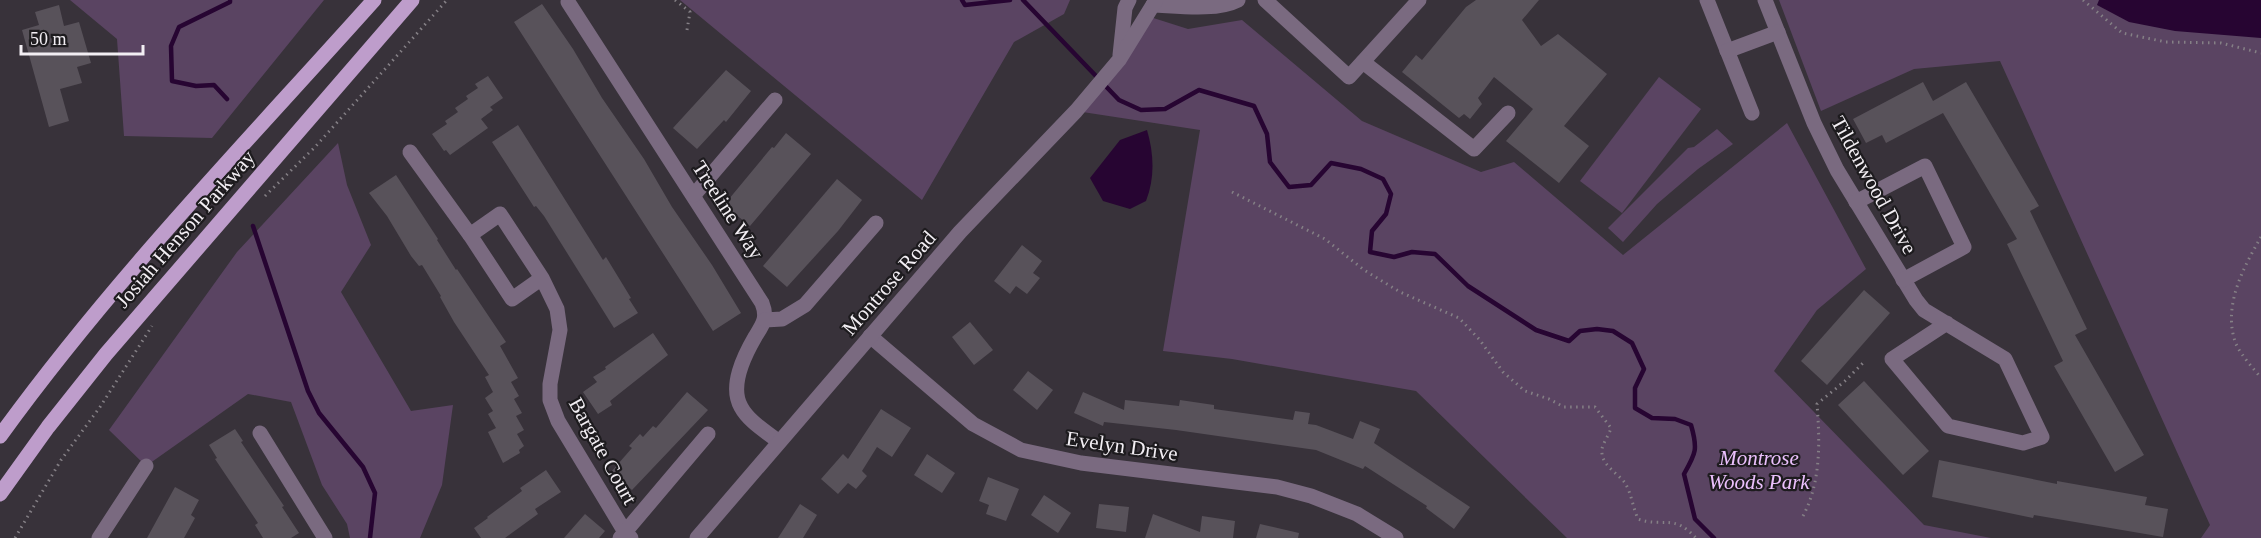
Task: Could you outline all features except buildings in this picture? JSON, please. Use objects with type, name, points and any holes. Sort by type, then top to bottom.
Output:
[{"type":"main road","name":"Josiah Henson Parkway","points":[[0,436],[67,348],[124,280],[374,0]]},
{"type":"main road","name":"Josiah Henson Parkway","points":[[0,494],[48,427],[106,354],[412,0]]},
{"type":"street","points":[[1119,60],[1125,8],[1129,0]]},
{"type":"street","points":[[1155,2],[1188,7],[1229,5],[1238,0]]},
{"type":"street","points":[[1265,0],[1349,77],[1419,0]]},
{"type":"street","points":[[1707,0],[1752,113]]},
{"type":"street","name":"Tildenwood Drive","points":[[1766,0],[1814,123],[1837,170],[1903,280],[1924,310],[1947,323],[2005,359],[2042,437],[2022,443],[1948,426],[1892,359],[1947,323]]},
{"type":"street","name":"Treeline Way","points":[[568,2],[762,303],[765,320]]},
{"type":"street","name":"Montrose Road","points":[[697,538],[960,232],[1076,111],[1119,60],[1155,2]]},
{"type":"street","points":[[1727,51],[1778,32]]},
{"type":"street","points":[[1363,62],[1474,149],[1508,113]]},
{"type":"street","points":[[694,195],[776,100]]},
{"type":"street","points":[[410,152],[470,235],[512,299],[542,278]]},
{"type":"street","points":[[1856,202],[1925,166],[1964,247],[1903,280]]},
{"type":"street","name":"Bargate Court","points":[[470,235],[500,214],[542,278],[557,309],[560,330],[550,384],[550,400],[558,421],[626,536]]},
{"type":"street","points":[[779,442],[755,423],[741,408],[736,391],[742,362],[765,320],[782,319],[806,305],[876,223]]},
{"type":"street","name":"Evelyn Drive","points":[[870,336],[973,424],[1021,450],[1081,464],[1277,487],[1311,496],[1357,514],[1396,538]]},
{"type":"street","points":[[260,433],[325,538]]},
{"type":"street","points":[[626,536],[708,434]]},
{"type":"street","points":[[99,538],[146,465]]},
{"type":"path","points":[[257,204],[315,147],[447,0]]},
{"type":"path","points":[[675,0],[690,12],[687,30]]},
{"type":"path","points":[[2083,0],[2122,33],[2166,42],[2221,43],[2261,53]]},
{"type":"path","points":[[1232,192],[1324,239],[1364,270],[1400,292],[1459,318],[1479,339],[1503,372],[1525,391],[1564,407],[1595,407],[1611,428],[1602,447],[1603,457],[1617,476],[1625,482],[1638,519],[1649,523],[1674,522],[1685,526],[1696,538]]},
{"type":"path","points":[[2261,237],[2236,287],[2231,320],[2237,344],[2261,378]]},
{"type":"path","points":[[15,538],[61,460],[100,407],[157,318]]},
{"type":"path","points":[[1803,516],[1808,506],[1819,458],[1817,404],[1863,363]]},
{"type":"green space","points":[[70,0],[324,0],[212,138],[124,136],[117,39]]},
{"type":"green space","points":[[680,0],[1070,0],[1064,14],[1014,42],[922,200]]},
{"type":"green space","points":[[1779,0],[2261,0],[2261,538],[2201,538],[2210,525],[2000,61],[1914,69],[1821,111]]},
{"type":"green space","name":"Montrose Woods Park","points":[[1144,15],[1188,29],[1242,20],[1362,121],[1481,172],[1514,162],[1623,255],[1787,123],[1866,269],[1817,310],[1774,371],[1924,525],[1991,538],[1567,538],[1416,391],[1232,359],[1163,351],[1200,130],[1076,111]]},
{"type":"green space","points":[[1659,77],[1701,109],[1622,213],[1580,181]]},
{"type":"green space","points":[[1717,129],[1733,144],[1698,169],[1657,204],[1623,242],[1608,228],[1688,148],[1694,147]]},
{"type":"green space","points":[[338,143],[347,185],[371,245],[341,292],[411,411],[453,405],[442,485],[420,538],[350,538],[347,524],[322,485],[291,402],[248,394],[146,466],[109,430],[237,252]]},
{"type":"shaded area","points":[[2099,0],[2261,0],[2261,38],[2175,31],[2129,22],[2097,5]]},
{"type":"shaded area","points":[[1147,130],[1152,166],[1151,184],[1146,201],[1130,209],[1103,201],[1090,178],[1120,140]]},
{"type":"waterway","points":[[227,99],[214,85],[196,86],[172,81],[171,46],[179,27],[230,0]]},
{"type":"waterway","points":[[962,0],[965,5],[1010,0]]},
{"type":"waterway","points":[[1023,0],[1119,100],[1141,110],[1165,109],[1199,90],[1254,106],[1267,134],[1270,162],[1289,187],[1311,185],[1331,163],[1361,169],[1383,179],[1391,194],[1386,214],[1372,231],[1370,252],[1394,257],[1412,252],[1435,254],[1468,286],[1536,330],[1569,341],[1580,331],[1597,329],[1613,331],[1632,343],[1644,369],[1635,388],[1635,408],[1652,418],[1675,419],[1691,425],[1695,451],[1684,474],[1695,519],[1714,538]]},
{"type":"waterway","points":[[253,226],[308,391],[319,413],[363,467],[375,493],[370,538]]}]
